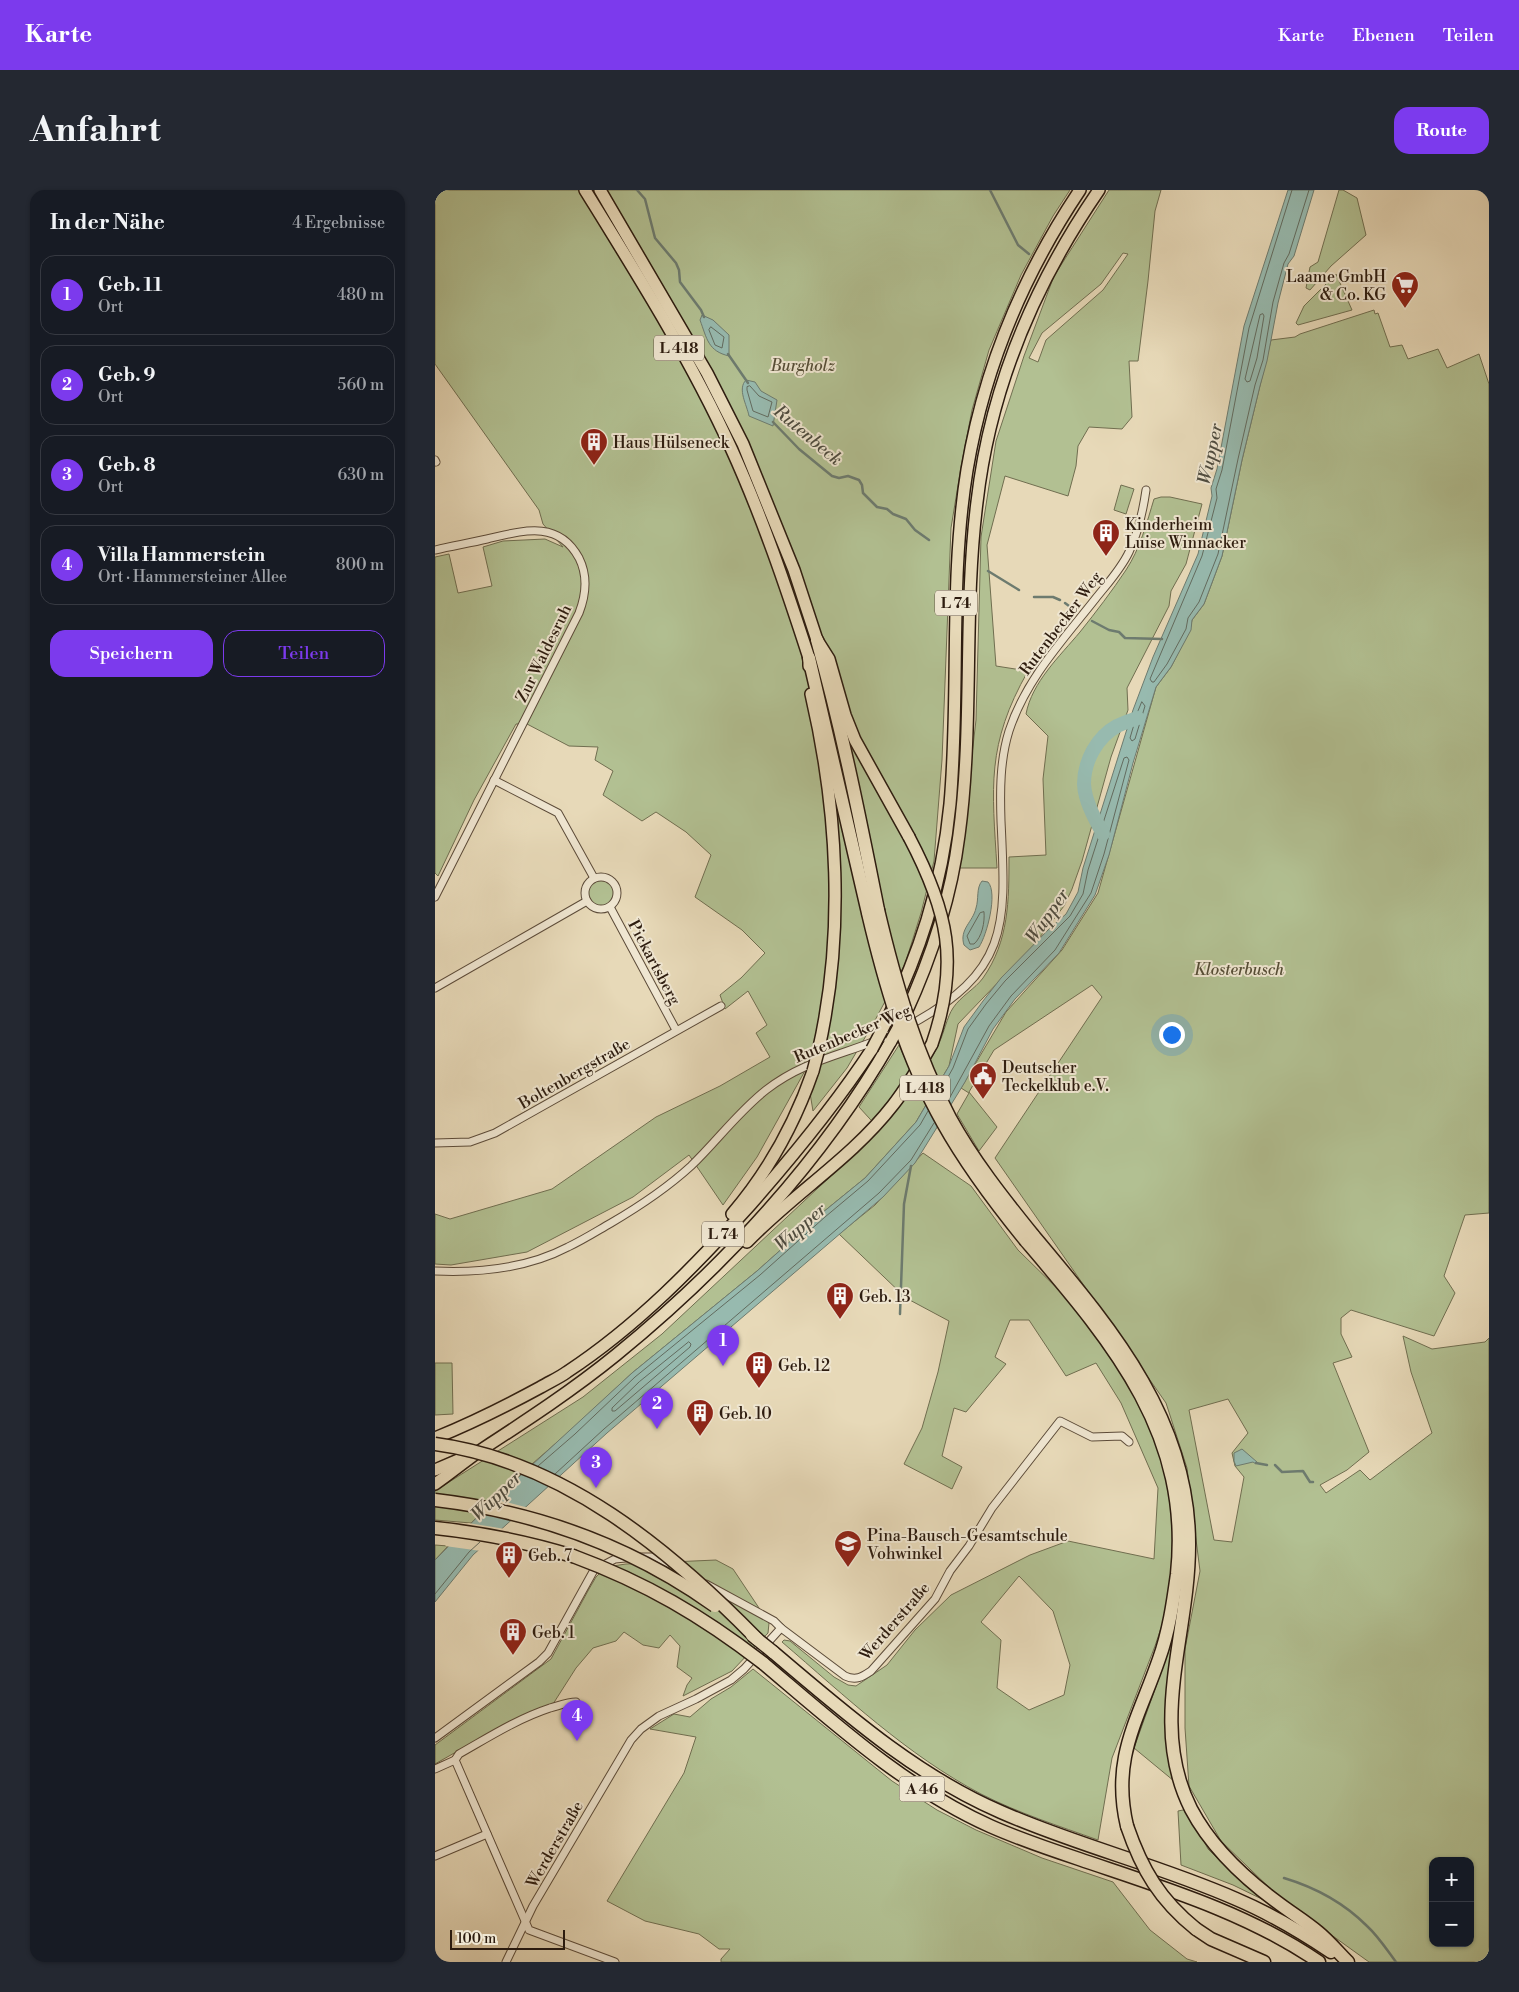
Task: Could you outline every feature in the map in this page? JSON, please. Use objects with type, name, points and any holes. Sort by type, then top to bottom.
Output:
[{"type":"highway","name":"L 418","points":[[585,190],[698,380],[731,447],[759,513],[781,572],[809,658],[873,911],[896,1015],[929,1097],[965,1161],[991,1198],[1029,1238],[1116,1355],[1139,1391],[1155,1425],[1171,1470],[1176,1496],[1179,1544],[1179,1601]]},
{"type":"highway","name":"L 418","points":[[600,190],[707,373],[743,444],[794,570],[817,640],[847,758],[873,911]]},
{"type":"highway","name":"L 74","points":[[435,1438],[509,1405],[565,1373],[607,1344],[665,1294],[713,1245],[777,1174],[833,1105],[872,1049],[882,1030],[904,984],[922,939],[931,909],[945,843],[952,771],[954,634],[959,549],[967,469],[979,411],[996,355],[1017,301],[1042,250],[1080,190]]},
{"type":"highway","name":"L 74","points":[[435,1484],[479,1451],[553,1403],[617,1355],[672,1307],[727,1254],[824,1141],[863,1087],[902,1021],[921,978],[939,929],[953,874],[959,837],[966,761],[971,560],[981,473],[994,415],[1011,358],[1041,287],[1073,230],[1099,190]]},
{"type":"highway","name":"L 418","points":[[727,1254],[743,1247],[773,1216],[838,1160],[892,1107],[913,1078],[932,1044],[945,997],[948,950],[945,929],[933,888],[909,837],[855,740],[845,715],[829,659],[817,640]]},
{"type":"highway","name":"L 74","points":[[542,1386],[632,1318],[670,1282],[737,1209],[758,1181],[776,1152],[798,1109],[813,1071],[827,1008],[833,966],[834,880],[828,790],[821,742],[809,685],[809,658]]},
{"type":"highway","points":[[435,1444],[488,1455],[516,1464],[597,1505],[634,1531],[693,1578],[723,1604],[757,1638]]},
{"type":"highway","name":"L 74","points":[[435,1470],[479,1451]]},
{"type":"highway","name":"A 46","points":[[435,1500],[502,1510],[565,1528],[606,1544],[654,1567],[687,1587],[757,1638],[876,1737],[919,1767],[974,1800],[1058,1835],[1176,1875],[1236,1899],[1287,1925],[1347,1962]]},
{"type":"highway","name":"A 46","points":[[435,1528],[508,1538],[548,1548],[599,1566],[649,1588],[724,1633],[907,1779],[951,1807],[991,1827],[1184,1895],[1235,1916],[1270,1933],[1319,1962]]},
{"type":"highway","points":[[1179,1601],[1133,1725],[1124,1756],[1122,1792],[1127,1826],[1140,1861],[1155,1887],[1173,1910],[1195,1929],[1227,1946],[1264,1962]]},
{"type":"highway","points":[[1179,1601],[1171,1700],[1171,1742],[1176,1769],[1185,1796],[1205,1833],[1243,1875],[1318,1932],[1347,1962]]},
{"type":"street","name":"Rutenbecker Weg","points":[[435,1272],[495,1270],[524,1263],[567,1248],[641,1206],[675,1180],[765,1090],[785,1076],[827,1057],[884,1038],[905,1028],[953,998],[977,976],[994,946],[1002,913],[1004,873],[1000,781],[1009,732],[1023,697],[1044,663],[1113,577],[1128,553],[1138,525],[1146,490]]},
{"type":"street","name":"Zur Waldesruh","points":[[435,550],[529,530],[537,530],[554,534],[568,543],[582,564],[585,584],[585,594],[579,613],[435,897]]},
{"type":"street","points":[[435,988],[587,901],[585,888],[594,878],[558,813],[494,780]]},
{"type":"street","name":"Pickartsberg","points":[[587,901],[595,908],[605,909],[610,907],[617,898],[617,887],[609,879],[605,877],[594,878]]},
{"type":"street","name":"Pickartsberg","points":[[610,907],[677,1030]]},
{"type":"street","name":"Boltenbergstraße","points":[[435,1143],[470,1142],[495,1133],[721,1006]]},
{"type":"street","name":"Werderstraße","points":[[506,1962],[538,1898],[631,1740],[641,1729],[659,1716],[731,1680],[744,1669],[781,1628],[845,1676],[851,1679],[861,1678],[871,1670],[935,1599],[950,1571],[969,1546],[992,1508],[1060,1421],[1093,1437],[1122,1436],[1129,1442]]},
{"type":"street","points":[[435,1738],[539,1662],[548,1653],[594,1570],[615,1559],[657,1557],[774,1621],[781,1628]]},
{"type":"street","points":[[435,1769],[455,1760],[459,1754],[511,1724],[542,1711],[569,1702],[576,1702]]},
{"type":"street","points":[[455,1760],[529,1930],[615,1962]]},
{"type":"street","points":[[435,1856],[487,1834]]},
{"type":"green space","name":"Burgholz","points":[[435,190],[1070,190],[1053,216],[1021,275],[989,350],[972,410],[951,528],[942,760],[934,861],[921,913],[905,964],[873,1024],[847,1068],[813,1111],[806,1069],[757,1157],[723,1205],[689,1155],[633,1197],[527,1252],[451,1265],[435,1264],[435,1214],[450,1219],[552,1189],[656,1117],[720,1086],[770,1057],[756,1033],[767,1025],[748,991],[725,1009],[720,995],[741,978],[765,953],[742,930],[695,897],[711,855],[686,832],[656,812],[642,821],[603,795],[613,771],[595,760],[598,747],[569,746],[527,724],[516,724],[474,800],[438,876],[435,873],[435,557],[449,554],[458,593],[492,586],[483,547],[503,541],[545,539],[563,547],[543,524],[539,510],[435,364]]},
{"type":"green space","points":[[1109,190],[1161,190],[1155,211],[1138,361],[1129,361],[1132,417],[1122,429],[1089,427],[1078,446],[1076,466],[1068,496],[1005,476],[987,545],[996,666],[1028,671],[1014,697],[998,744],[994,790],[997,868],[959,868],[976,720],[981,537],[996,441],[1024,356],[1054,276]],"holes":[[[1123,253],[1128,254],[1103,290],[1046,340],[1038,362],[1029,358],[1042,333],[1101,284]]]},
{"type":"green space","points":[[1339,190],[1343,190],[1357,198],[1366,235],[1331,266],[1310,290],[1306,288],[1310,267],[1318,262]]},
{"type":"green space","points":[[1336,274],[1352,310],[1298,325],[1296,323],[1304,306]]},
{"type":"green space","name":"Klosterbusch","points":[[1374,310],[1375,314],[1378,313],[1390,347],[1402,345],[1408,359],[1438,349],[1447,368],[1479,354],[1489,384],[1489,1213],[1465,1215],[1444,1276],[1455,1293],[1434,1336],[1351,1310],[1341,1318],[1341,1334],[1352,1357],[1333,1363],[1369,1452],[1347,1470],[1320,1485],[1326,1493],[1360,1470],[1370,1480],[1432,1433],[1411,1372],[1403,1336],[1432,1349],[1485,1342],[1489,1338],[1489,1962],[1369,1962],[1280,1898],[1221,1841],[1189,1786],[1185,1728],[1185,1649],[1200,1571],[1187,1468],[1166,1403],[995,1158],[1102,997],[1092,985],[994,1050],[969,1092],[997,1127],[979,1151],[957,1114],[969,1093],[961,1088],[1006,1012],[1062,950],[1098,893],[1156,687],[1171,667],[1190,630],[1192,620],[1204,604],[1222,556],[1242,460],[1271,340],[1295,337]],"holes":[[[1228,1399],[1248,1433],[1232,1453],[1235,1466],[1244,1477],[1232,1542],[1214,1540],[1189,1410]]]},
{"type":"green space","points":[[1121,485],[1134,489],[1126,514],[1114,510]]},
{"type":"green space","points":[[1170,497],[1202,504],[1186,564],[1171,591],[1169,606],[1127,688],[1128,710],[1111,757],[1082,861],[1072,889],[1064,906],[1033,946],[958,1024],[949,1066],[916,1122],[865,1178],[822,1213],[757,1271],[632,1373],[524,1471],[471,1523],[435,1520],[435,1491],[583,1397],[662,1334],[880,1130],[859,1107],[899,1045],[916,1083],[937,1048],[953,1008],[983,978],[998,950],[1003,935],[1008,904],[1009,857],[1046,855],[1043,779],[1048,736],[1026,714],[1029,702],[1040,680],[1110,594],[1126,570],[1139,544],[1154,499]]},
{"type":"green space","points":[[601,880],[610,884],[614,893],[610,902],[601,906],[592,902],[588,893],[592,884]]},
{"type":"green space","points":[[923,1153],[971,1186],[1018,1250],[1067,1298],[1121,1372],[1157,1436],[1173,1499],[1170,1601],[1155,1646],[1112,1758],[1098,1840],[1009,1807],[981,1794],[954,1778],[877,1724],[782,1642],[784,1640],[790,1641],[834,1677],[848,1685],[856,1686],[887,1665],[915,1630],[951,1595],[1030,1555],[1068,1541],[1154,1559],[1158,1488],[1121,1403],[1096,1363],[1066,1376],[1029,1320],[1010,1320],[995,1357],[1006,1364],[966,1412],[954,1408],[942,1456],[962,1467],[952,1489],[904,1464],[922,1428],[938,1372],[949,1321],[906,1298],[839,1234],[875,1205]],"holes":[[[1019,1576],[1053,1611],[1070,1665],[1064,1695],[1029,1710],[997,1688],[1001,1640],[981,1622]]]},
{"type":"green space","points":[[435,1363],[452,1363],[453,1414],[435,1415]]},
{"type":"green space","points":[[435,1545],[448,1546],[435,1560]]},
{"type":"green space","points":[[716,1560],[733,1569],[769,1623],[768,1633],[732,1671],[683,1696],[692,1678],[677,1667],[680,1646],[670,1635],[659,1648],[643,1645],[624,1632],[616,1641],[593,1648],[576,1668],[553,1704],[505,1724],[435,1764],[435,1745],[551,1659],[596,1577],[606,1567],[626,1564]]},
{"type":"green space","points":[[1174,1636],[1167,1719],[1168,1754],[1174,1781],[1134,1748]]},
{"type":"green space","points":[[753,1669],[892,1781],[937,1810],[976,1830],[1042,1858],[1113,1882],[1150,1930],[1187,1959],[1197,1962],[721,1962],[721,1959],[730,1949],[719,1949],[699,1934],[645,1921],[607,1901],[684,1773],[696,1737],[650,1729],[674,1714],[690,1717],[711,1699],[731,1687]]},
{"type":"green space","points":[[1188,1809],[1208,1849],[1236,1877],[1270,1903],[1233,1885],[1181,1865],[1178,1811]]},
{"type":"water","points":[[1288,190],[1314,190],[1294,256],[1288,264],[1278,303],[1267,361],[1242,460],[1222,556],[1204,604],[1192,620],[1191,630],[1171,667],[1156,687],[1133,763],[1109,855],[1095,895],[1059,953],[1015,999],[993,1029],[965,1082],[915,1163],[883,1197],[607,1433],[473,1555],[435,1602],[435,1560],[495,1499],[632,1373],[757,1271],[822,1213],[865,1178],[916,1122],[949,1066],[964,1027],[983,1001],[1001,978],[1066,914],[1078,892],[1083,868],[1133,710],[1153,657],[1198,554],[1212,496],[1211,488],[1217,469],[1244,326]]},
{"type":"water","points":[[702,315],[713,320],[729,335],[729,356],[717,351],[709,343],[700,320]]},
{"type":"water","points":[[746,380],[755,382],[761,391],[777,400],[773,426],[749,416],[742,392],[743,384]]},
{"type":"water","points":[[982,881],[988,882],[991,887],[992,904],[982,941],[979,947],[970,950],[964,945],[963,934],[977,905],[979,887]]},
{"type":"water","points":[[1242,1449],[1257,1462],[1256,1464],[1253,1462],[1236,1466],[1234,1453]]},
{"type":"pier","points":[[492,1499],[529,1508],[514,1521],[477,1514]]},
{"type":"pier","points":[[468,1523],[505,1529],[481,1551],[445,1546]]},
{"type":"waterway","name":"Rutenbeck","points":[[637,190],[645,199],[655,238],[676,263],[680,282],[704,317]]},
{"type":"waterway","points":[[990,190],[1018,245],[1029,254]]},
{"type":"waterway","name":"Rutenbeck","points":[[728,354],[748,383]]},
{"type":"waterway","name":"Rutenbeck","points":[[773,422],[799,449],[832,476],[839,478],[848,476],[859,480],[863,493],[877,507],[887,509],[893,514],[906,519],[915,530],[929,540]]},
{"type":"waterway","name":"Rutenbeck","points":[[988,571],[1019,590]]},
{"type":"waterway","name":"Rutenbeck","points":[[1034,597],[1053,597],[1060,600]]},
{"type":"waterway","name":"Rutenbeck","points":[[1065,603],[1073,609]]},
{"type":"waterway","name":"Rutenbeck","points":[[1092,621],[1109,630],[1119,632],[1125,638],[1162,639]]},
{"type":"waterway","name":"Wupper","points":[[1103,834],[1086,797],[1084,784],[1086,767],[1089,758],[1103,736],[1117,726],[1138,718]]},
{"type":"waterway","points":[[900,1314],[904,1204],[911,1166]]},
{"type":"waterway","points":[[1256,1463],[1267,1465]]},
{"type":"waterway","points":[[1275,1465],[1282,1472],[1303,1471],[1310,1482],[1313,1482]]},
{"type":"waterway","points":[[1284,1878],[1317,1891],[1349,1910],[1375,1934],[1396,1962]]},
{"type":"place","name":"Laame GmbH & Co. KG","points":[[1405,309]]},
{"type":"place","name":"Haus Hülseneck","points":[[594,466]]},
{"type":"place","name":"Kinderheim Luise Winnacker","points":[[1106,557]]},
{"type":"place","name":"Deutscher Teckelklub e.V.","points":[[983,1100]]},
{"type":"place","name":"Geb. 13","points":[[840,1320]]},
{"type":"place","name":"Geb. 11","points":[[723,1366]]},
{"type":"place","name":"Geb. 12","points":[[759,1389]]},
{"type":"place","name":"Geb. 9","points":[[657,1429]]},
{"type":"place","name":"Geb. 10","points":[[700,1437]]},
{"type":"place","name":"Geb. 8","points":[[596,1488]]},
{"type":"place","name":"Pina-Bausch-Gesamtschule Vohwinkel","points":[[848,1568]]},
{"type":"place","name":"Geb. 7","points":[[509,1579]]},
{"type":"place","name":"Geb. 1","points":[[513,1656]]},
{"type":"place","name":"Villa Hammerstein","points":[[577,1741]]}]
